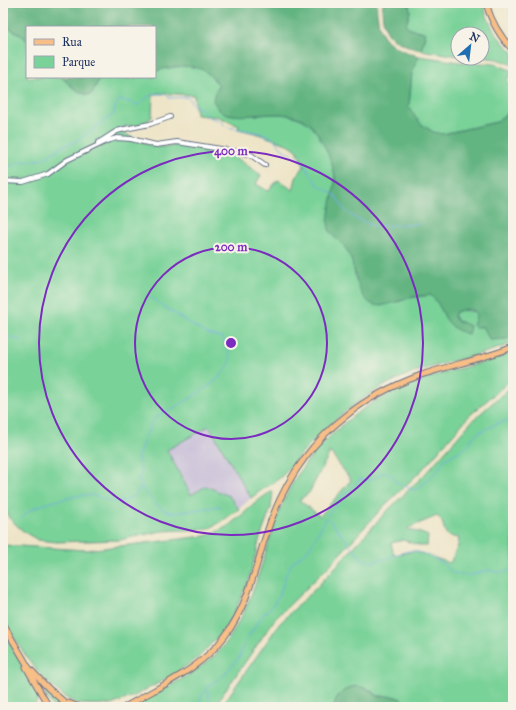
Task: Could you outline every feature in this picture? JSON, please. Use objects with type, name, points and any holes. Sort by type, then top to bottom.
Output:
[{"type":"main road","points":[[486,3],[497,30],[513,50]]},
{"type":"main road","points":[[125,707],[198,664],[226,635],[249,590],[270,522],[283,491],[314,445],[332,427],[374,396],[402,382],[490,355],[513,346]]},
{"type":"main road","points":[[3,624],[29,668],[70,707]]},
{"type":"main road","points":[[20,652],[30,675],[49,707]]},
{"type":"main road","points":[[59,697],[79,707]]},
{"type":"main road","points":[[120,707],[132,703]]},
{"type":"street","points":[[91,149],[103,139],[117,131],[125,128],[150,124],[170,117]]},
{"type":"street","points":[[3,181],[23,182],[33,180],[48,174],[68,160],[117,138],[131,139],[156,145],[177,142],[246,154],[257,158],[265,165]]},
{"type":"shaded area","points":[[209,426],[251,498],[239,509],[229,496],[191,495],[166,450]]},
{"type":"green space","points":[[3,3],[377,3],[379,27],[382,34],[397,48],[419,56],[412,72],[409,106],[421,124],[433,132],[443,134],[497,122],[511,109],[513,105],[513,336],[506,339],[490,340],[483,327],[475,327],[473,325],[476,316],[475,313],[469,310],[461,310],[456,312],[454,316],[456,320],[470,326],[468,334],[459,331],[448,322],[437,302],[430,295],[412,297],[378,306],[368,301],[359,289],[348,252],[331,234],[329,229],[328,218],[335,178],[331,161],[317,133],[307,122],[295,116],[267,114],[239,116],[227,114],[218,109],[213,101],[219,85],[211,76],[200,69],[187,66],[156,71],[156,26],[26,26],[26,40],[3,24]]},
{"type":"green space","points":[[383,3],[409,3],[410,12],[406,25],[410,29],[424,32],[425,36],[421,50],[408,46],[389,35],[385,28],[383,19]]},
{"type":"green space","points":[[409,3],[483,3],[490,24],[498,36],[513,52],[513,65],[490,58],[490,26],[450,26],[450,55],[421,50],[425,36],[421,31],[410,29],[406,25],[410,12]]},
{"type":"green space","points":[[3,24],[26,40],[26,78],[63,78],[74,88],[89,95],[93,92],[100,78],[156,78],[156,71],[180,66],[194,67],[205,71],[219,85],[214,95],[245,112],[252,115],[284,114],[302,119],[313,127],[322,140],[332,164],[335,182],[328,223],[329,228],[333,235],[349,252],[356,281],[398,302],[409,298],[431,295],[441,308],[456,320],[454,316],[456,312],[462,310],[475,312],[477,319],[488,337],[506,339],[513,336],[513,343],[418,371],[375,391],[348,410],[322,432],[283,475],[251,498],[209,426],[167,450],[191,495],[206,486],[229,496],[239,509],[208,529],[162,531],[119,540],[57,542],[38,540],[24,532],[9,518],[3,503]],"holes":[[[157,93],[194,95],[196,115],[219,117],[239,126],[238,129],[290,145],[297,150],[304,166],[296,178],[293,190],[278,180],[268,191],[256,184],[261,175],[235,157],[234,153],[180,145],[158,147],[137,140],[126,134],[122,129],[123,127],[142,124],[152,117],[153,96]]]},
{"type":"green space","points":[[419,56],[450,61],[450,66],[490,66],[490,64],[495,64],[513,71],[513,74],[507,80],[512,88],[513,105],[511,109],[497,122],[443,134],[433,132],[421,124],[409,106],[412,72]]},
{"type":"green space","points":[[63,78],[100,78],[93,92],[89,95],[74,88]]},
{"type":"green space","points":[[513,352],[513,378],[469,416],[421,471],[384,506],[328,567],[275,619],[214,707],[129,707],[186,677],[207,662],[226,643],[243,614],[250,598],[272,531],[290,488],[309,460],[340,427],[353,416],[381,398],[411,384]],"holes":[[[330,452],[351,480],[320,516],[299,500],[309,493]]]},
{"type":"green space","points":[[513,385],[513,707],[406,707],[400,699],[379,696],[365,688],[344,691],[336,698],[334,707],[221,707],[280,623],[318,586],[388,510],[425,474],[473,420]],"holes":[[[437,516],[440,518],[448,536],[459,538],[458,546],[450,563],[414,551],[394,555],[391,543],[403,540],[421,546],[427,546],[428,536],[409,530],[408,528]]]},
{"type":"green space","points":[[273,491],[271,508],[259,541],[249,580],[233,615],[222,632],[198,658],[170,677],[134,696],[111,705],[78,704],[66,698],[43,678],[28,659],[3,620],[3,545],[86,550],[205,536],[230,524]]},
{"type":"green space","points":[[3,631],[40,695],[34,707],[3,707]]},
{"type":"green space","points":[[36,679],[67,707],[53,707]]},
{"type":"green space","points":[[356,686],[366,688],[378,696],[393,696],[401,699],[406,707],[334,707],[337,699],[344,690]]},
{"type":"waterway","points":[[3,169],[21,162],[43,159],[63,146],[75,142],[114,114],[115,106],[119,100],[140,105],[152,94],[166,94],[169,98],[188,97],[193,105],[200,108],[209,117],[220,121],[227,127],[265,134],[275,140],[282,149],[298,158],[317,184],[335,195],[345,210],[353,217],[373,226],[420,224]]},
{"type":"waterway","points":[[147,295],[208,334],[223,338],[229,352],[230,360],[229,365],[219,378],[209,386],[183,403],[154,419],[149,427],[138,456],[142,474],[138,480],[151,499],[168,512],[173,513],[221,506]]},
{"type":"waterway","points":[[3,335],[22,341]]},
{"type":"waterway","points":[[193,707],[201,699],[202,695],[210,685],[224,675],[240,656],[248,637],[264,613],[269,610],[279,596],[286,574],[292,563],[309,549],[330,512],[342,496],[360,479],[370,480],[383,473],[391,474],[396,482],[413,490],[417,490],[436,472],[445,459],[467,447],[472,438],[478,433],[498,423],[513,419]]},
{"type":"waterway","points":[[22,518],[34,508],[58,500],[82,495],[92,495],[115,502],[123,501],[133,496],[141,487]]},
{"type":"waterway","points":[[328,518],[361,558],[366,561],[377,561],[411,551],[425,554],[444,564],[451,572],[460,575],[469,575],[489,570],[498,572],[513,570]]},
{"type":"waterway","points":[[208,690],[210,707]]},
{"type":"waterway","points":[[163,707],[167,703],[171,707]]}]
